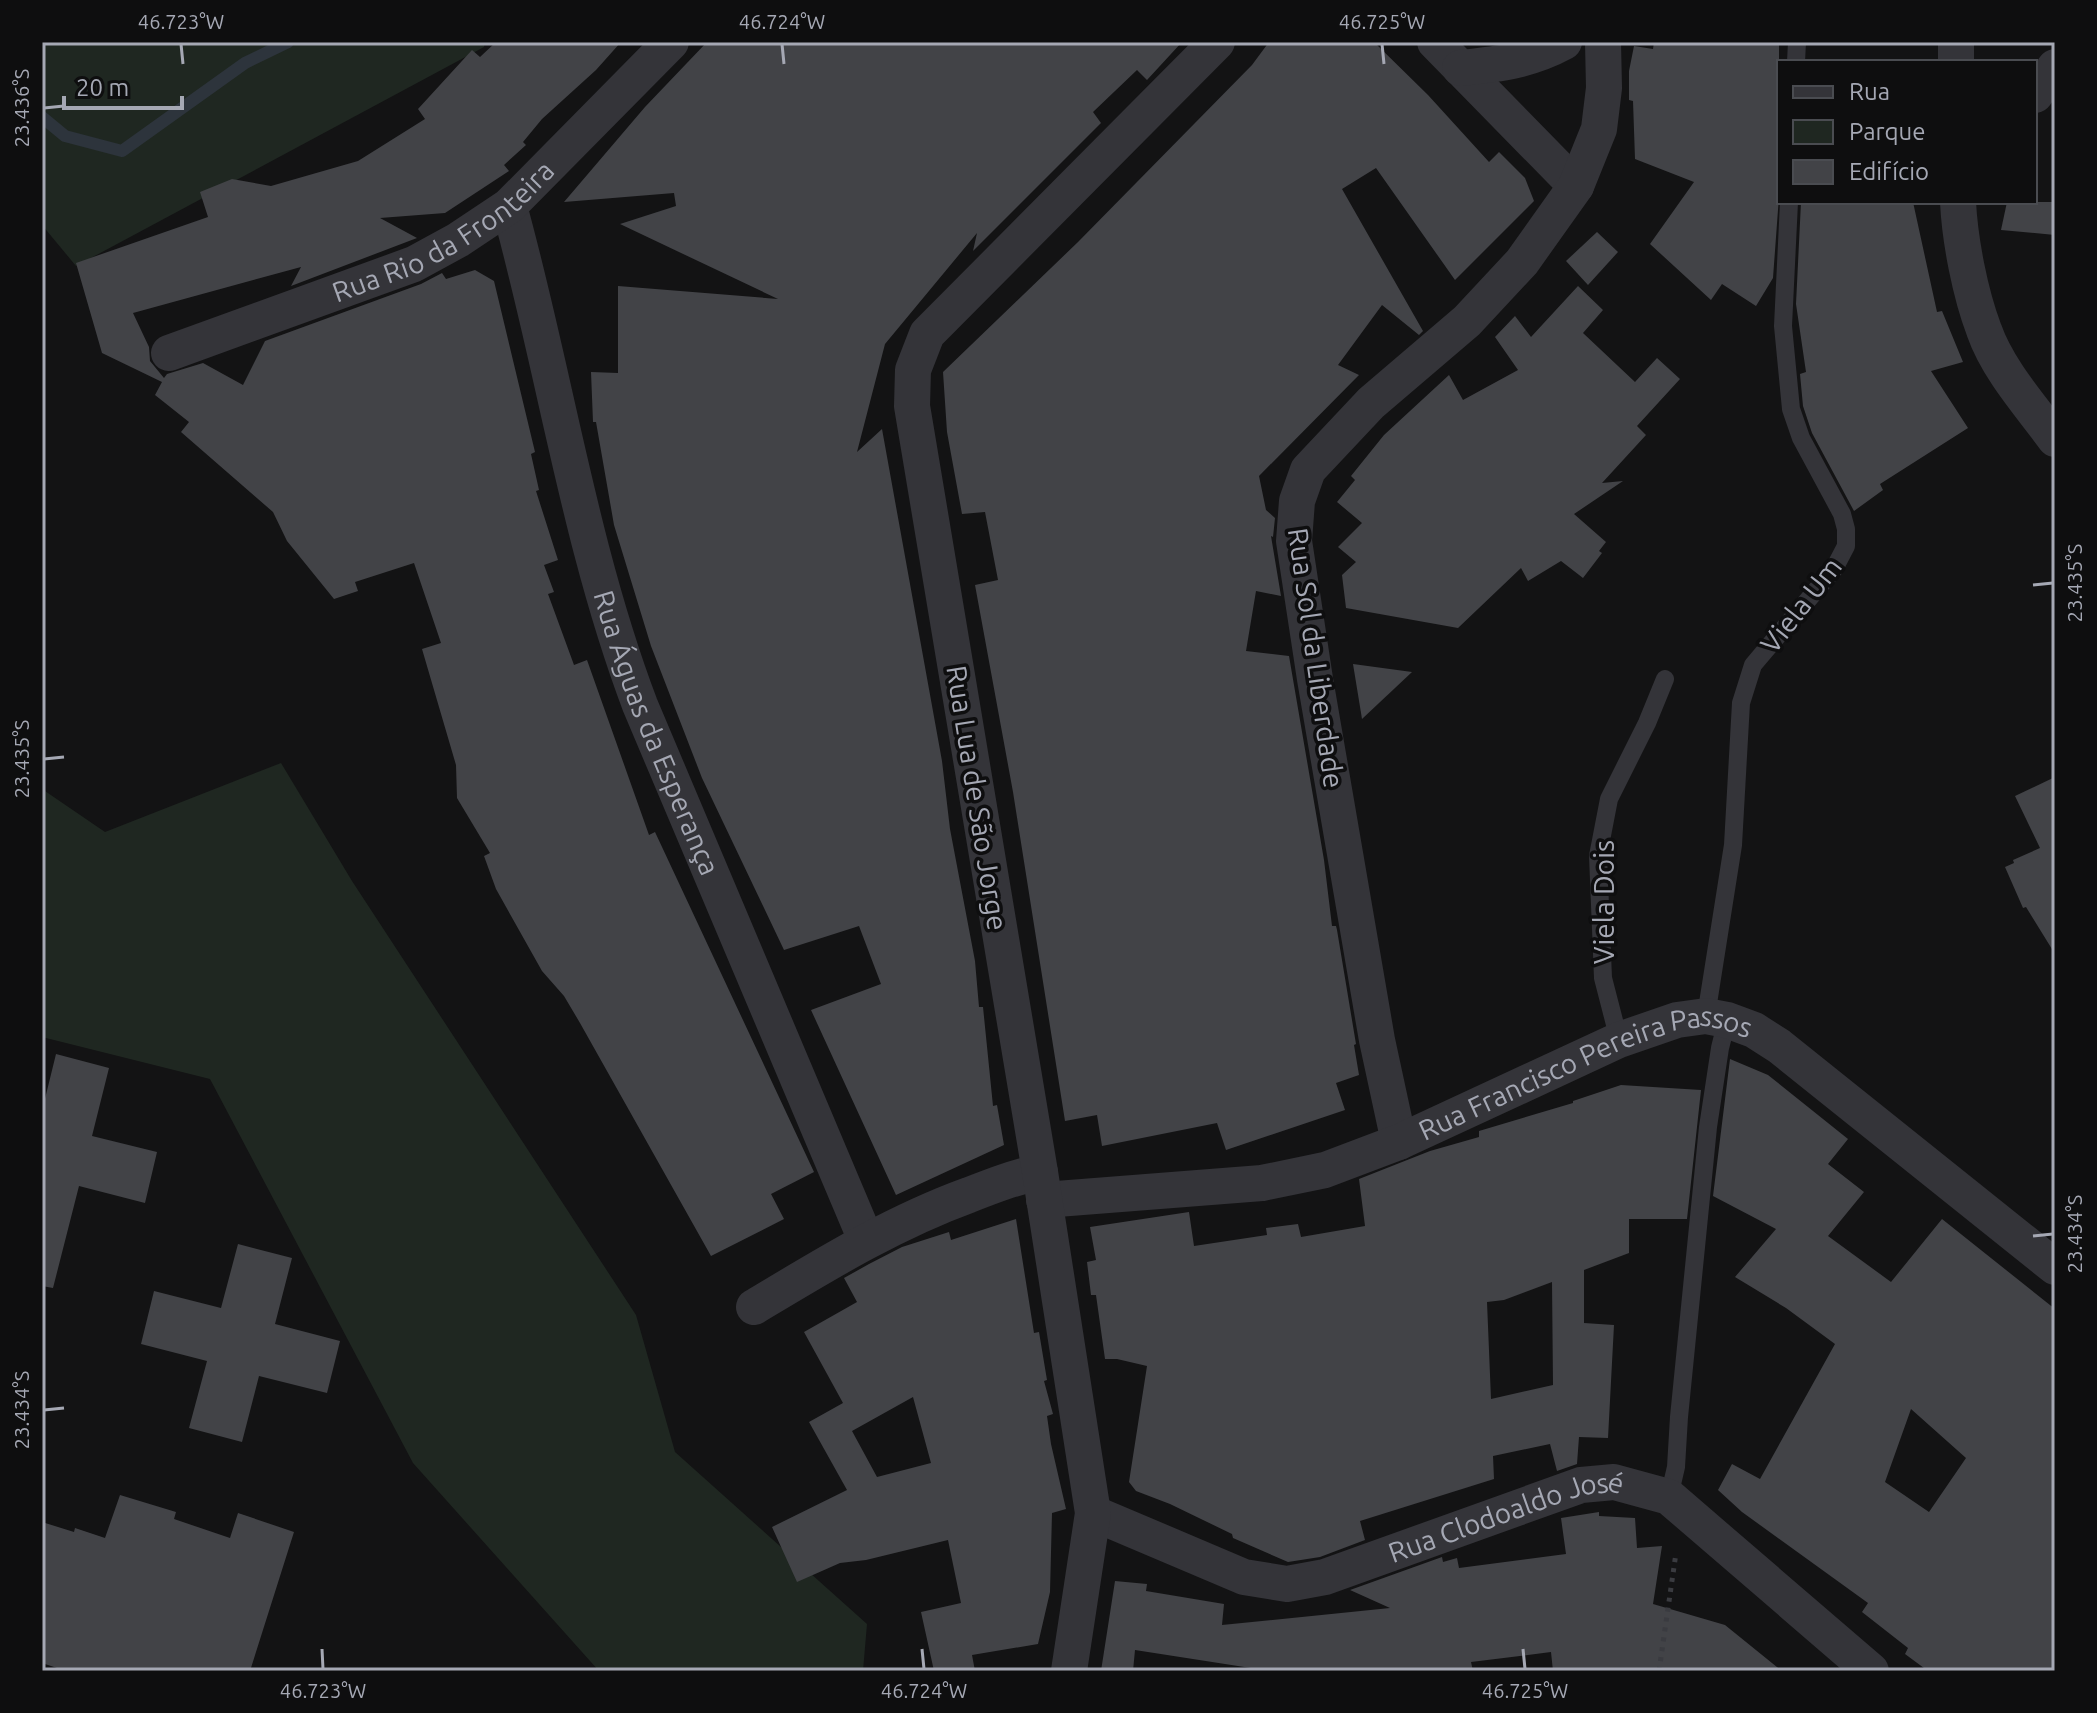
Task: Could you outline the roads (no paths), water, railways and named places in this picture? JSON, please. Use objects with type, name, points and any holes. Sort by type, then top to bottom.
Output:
[{"type":"street","name":"Rua Rio da Fronteira","points":[[169,353],[414,264],[458,240],[509,206],[671,42]]},
{"type":"street","name":"Rua Lua de São Jorge","points":[[1069,1671],[1093,1513],[1042,1186],[912,406],[913,370],[927,334],[1217,42]]},
{"type":"street","points":[[1435,42],[1576,186]]},
{"type":"street","points":[[1460,68],[1538,56],[1564,42]]},
{"type":"street","name":"Rua Sol da Liberdade","points":[[1399,1142],[1377,1040],[1315,679],[1294,541],[1297,501],[1308,470],[1371,403],[1467,321],[1522,262],[1576,186],[1599,129],[1604,88],[1603,42]]},
{"type":"street","points":[[2037,92],[2055,67]]},
{"type":"street","points":[[1959,204],[1971,283],[1984,332],[2011,380],[2055,439]]},
{"type":"street","name":"Rua Águas da Esperança","points":[[509,206],[532,288],[578,496],[615,640],[866,1240]]},
{"type":"street","name":"Rua Francisco Pereira Passos","points":[[754,1307],[866,1240],[928,1210],[1020,1176],[1042,1186],[1262,1183],[1325,1170],[1399,1142],[1619,1040],[1677,1020],[1717,1018],[1754,1030],[1779,1046],[2055,1267]]},
{"type":"street","name":"Rua Clodoaldo José","points":[[1093,1513],[1244,1577],[1287,1584],[1325,1577],[1581,1485],[1614,1482],[1669,1497],[1871,1671]]},
{"type":"lane","name":"Viela Um","points":[[1669,1497],[1676,1467],[1708,1127],[1720,1048],[1717,1018],[1733,845],[1741,703],[1753,665],[1834,569],[1846,546],[1842,514],[1801,438],[1791,409],[1783,326],[1789,204]]},
{"type":"lane","name":"Viela Dois","points":[[1619,1040],[1603,978],[1598,856],[1609,799],[1665,679]]},
{"type":"waterway","points":[[42,117],[65,136],[122,151],[245,63],[288,42]]}]
